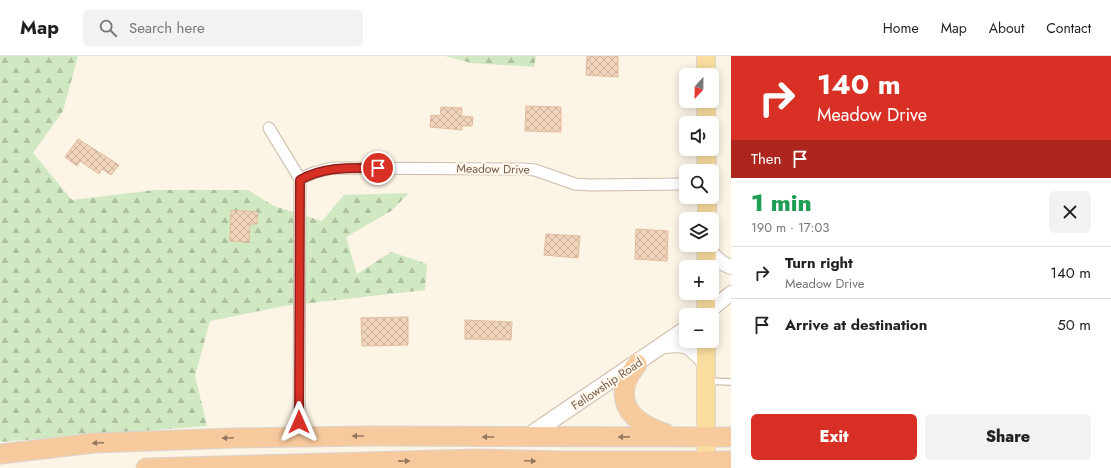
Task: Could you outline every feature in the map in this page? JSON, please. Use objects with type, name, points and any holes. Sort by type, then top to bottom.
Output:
[{"type":"highway","points":[[637,364],[627,380],[625,395],[628,410],[639,422],[652,429],[676,436]]},
{"type":"highway","points":[[0,454],[94,443],[299,437],[731,437]]},
{"type":"highway","points":[[477,459],[508,448],[527,437]]},
{"type":"highway","points":[[146,468],[477,459],[706,465],[731,461]]},
{"type":"main road","points":[[706,56],[706,68]]},
{"type":"main road","name":"Fellowship Road","points":[[527,437],[679,334]]},
{"type":"main road","points":[[665,345],[681,343],[693,349],[705,362]]},
{"type":"main road","points":[[706,348],[706,465]]},
{"type":"street","points":[[269,128],[300,180],[299,437]]},
{"type":"street","name":"Meadow Drive","points":[[300,180],[313,172],[332,168],[486,168],[535,170],[575,184],[679,184]]},
{"type":"street","points":[[706,254],[731,267]]},
{"type":"street","points":[[714,308],[731,293]]},
{"type":"lane","points":[[706,380],[731,382]]},
{"type":"green space","points":[[0,56],[78,56],[63,111],[33,153],[72,200],[155,190],[248,190],[274,206],[322,221],[344,195],[409,193],[391,211],[346,237],[357,274],[391,252],[427,264],[425,290],[284,306],[210,321],[195,376],[207,426],[0,442]]},
{"type":"green space","points":[[445,56],[536,56],[534,67],[471,63]]},
{"type":"building","points":[[587,56],[618,56],[618,77],[586,75]]},
{"type":"building","points":[[526,106],[561,107],[561,132],[525,131]]},
{"type":"building","points":[[441,107],[462,108],[461,116],[473,117],[472,126],[462,126],[462,130],[430,127],[431,115],[440,116]]},
{"type":"building","points":[[78,139],[119,165],[111,175],[102,169],[99,174],[80,161],[77,166],[65,157]]},
{"type":"building","points":[[231,210],[258,212],[257,224],[250,224],[249,242],[230,241]]},
{"type":"building","points":[[636,229],[668,231],[667,261],[635,259]]},
{"type":"building","points":[[546,234],[580,236],[578,258],[544,255]]},
{"type":"building","points":[[408,317],[408,345],[362,346],[361,318]]},
{"type":"building","points":[[465,320],[512,322],[511,340],[465,339]]},
{"type":"route","points":[[299,422],[298,344],[300,302],[300,180],[313,172],[332,168],[378,168]]}]
